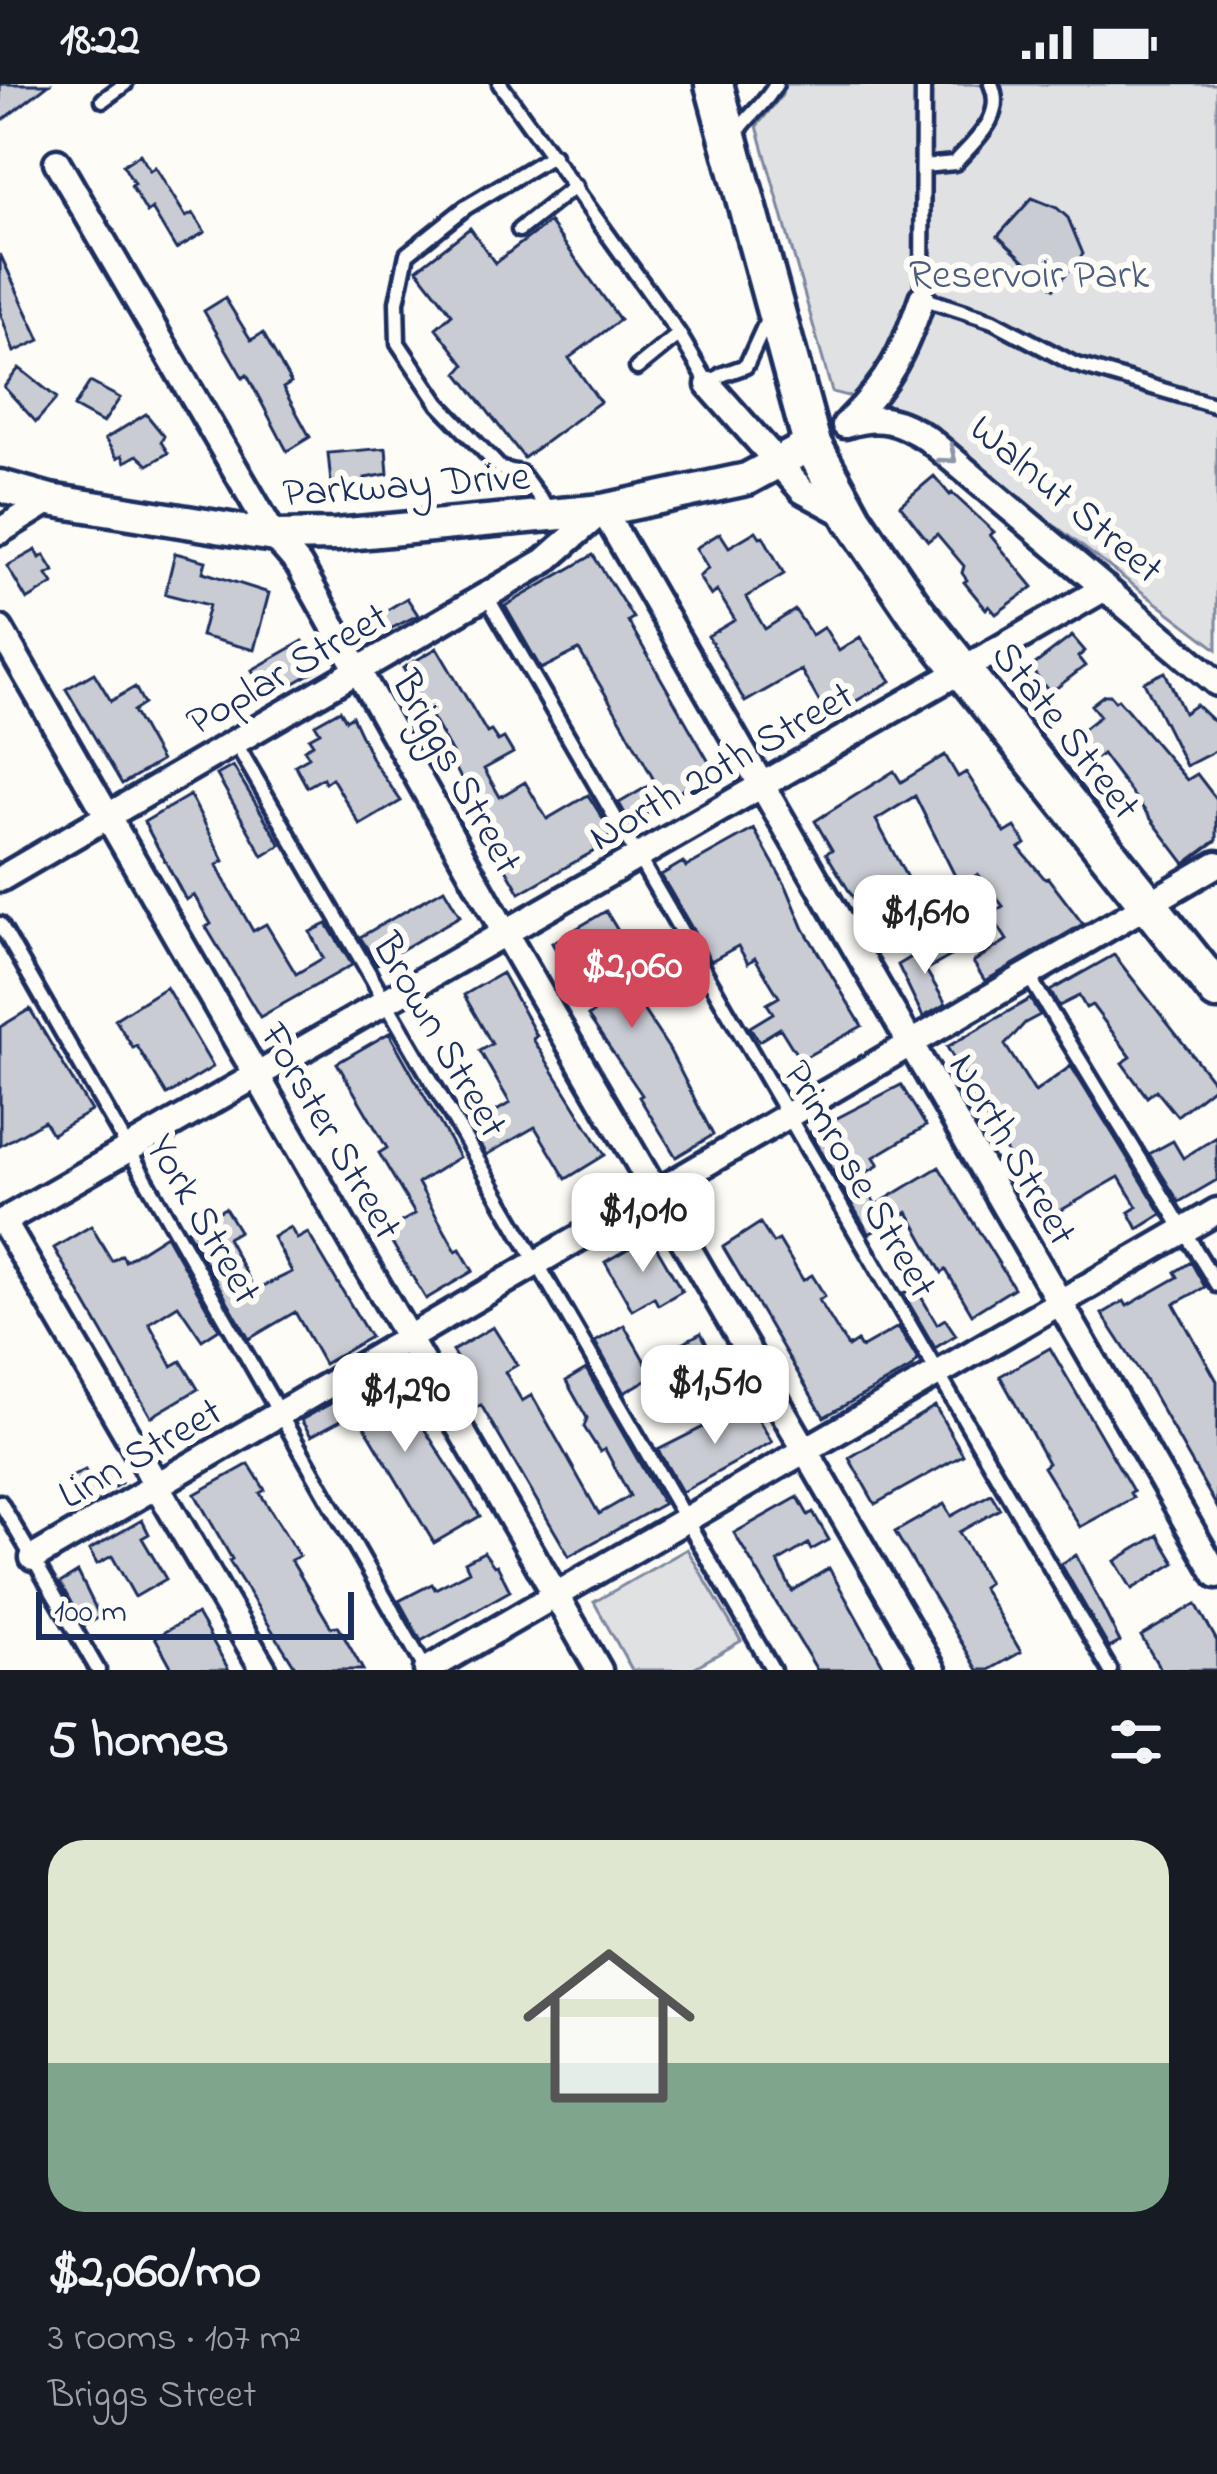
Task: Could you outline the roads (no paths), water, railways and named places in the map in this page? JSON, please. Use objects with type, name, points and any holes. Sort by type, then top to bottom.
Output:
[{"type":"main road","points":[[713,84],[776,318]]},
{"type":"main road","name":"State Street","points":[[776,318],[812,444],[854,518],[916,612],[1217,991]]},
{"type":"street","name":"Briggs Street","points":[[57,162],[274,536],[299,565],[505,932],[933,1670]]},
{"type":"street","points":[[812,444],[845,425],[886,383],[922,298]]},
{"type":"street","name":"State Street","points":[[709,385],[803,491],[854,518]]},
{"type":"street","name":"Walnut Street","points":[[845,425],[868,417],[898,420],[914,429],[1217,683]]},
{"type":"street","name":"Parkway Drive","points":[[0,486],[50,500],[274,536],[336,535],[603,510],[747,479],[812,444]]},
{"type":"street","points":[[0,531],[50,500]]},
{"type":"street","name":"Poplar Street","points":[[0,879],[545,560],[603,510]]},
{"type":"street","name":"North Street","points":[[603,510],[1217,1575]]},
{"type":"street","name":"North 20th Street","points":[[2,1222],[1105,588]]},
{"type":"street","name":"Forster Street","points":[[0,629],[599,1670]]},
{"type":"street","name":"Linn Street","points":[[33,1558],[1217,864]]},
{"type":"street","points":[[426,1670],[1217,1211]]},
{"type":"street","points":[[2,1222],[263,1670]]},
{"type":"lane","points":[[103,100],[125,84]]},
{"type":"lane","points":[[500,84],[679,334],[709,385],[746,366],[776,318]]},
{"type":"lane","points":[[730,146],[745,119],[768,99],[776,84]]},
{"type":"lane","points":[[923,84],[922,298],[993,321],[1075,364],[1217,406]]},
{"type":"lane","points":[[923,166],[955,163],[994,117],[997,96],[991,84]]},
{"type":"lane","points":[[552,513],[521,473],[500,469],[439,404],[398,343],[397,302],[407,254],[466,207],[553,155]]},
{"type":"lane","points":[[519,230],[575,186]]},
{"type":"lane","points":[[637,368],[679,334]]},
{"type":"lane","name":"Primrose Street","points":[[486,595],[1110,1670]]},
{"type":"lane","name":"Brown Street","points":[[235,742],[773,1670]]},
{"type":"lane","name":"York Street","points":[[0,924],[426,1670]]},
{"type":"lane","points":[[1028,975],[1217,1285]]},
{"type":"lane","points":[[0,1502],[98,1670]]},
{"type":"park label","name":"Reservoir Park","points":[[1029,272]]}]
